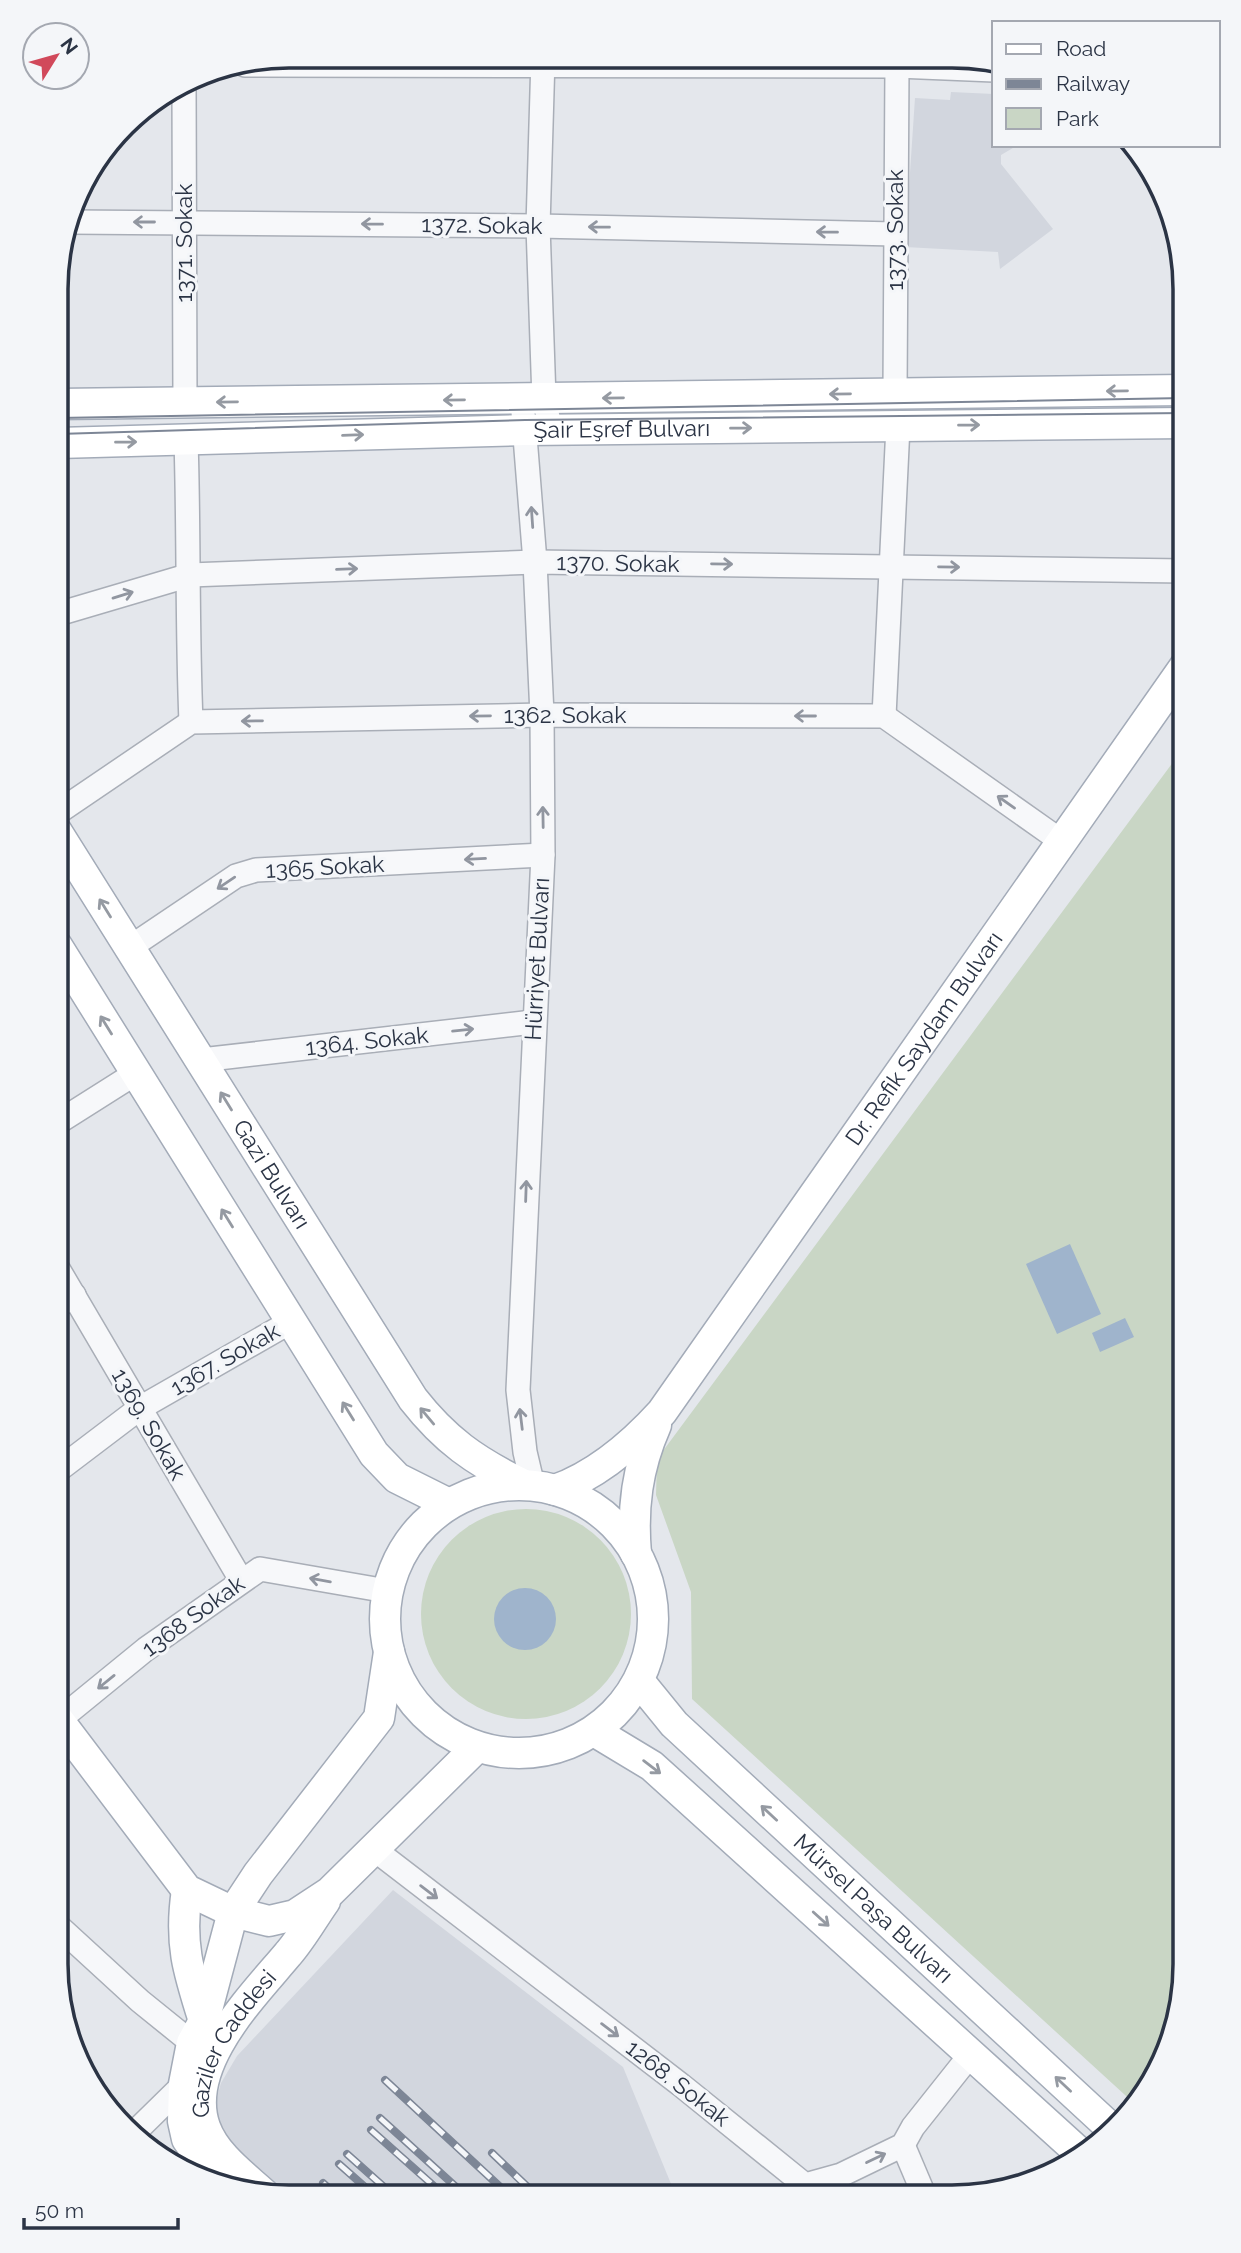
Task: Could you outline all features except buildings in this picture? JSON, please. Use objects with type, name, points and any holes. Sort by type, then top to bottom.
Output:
[{"type":"main road","points":[[68,404],[1173,390]]},
{"type":"main road","name":"Şair Eşref Bulvarı","points":[[68,443],[538,431],[1173,423]]},
{"type":"main road","name":"Dr. Refik Saydam Bulvarı","points":[[662,1412],[1173,683]]},
{"type":"main road","name":"Gazi Bulvarı","points":[[68,850],[413,1399],[432,1423],[481,1464],[580,1499],[602,1514],[621,1532],[636,1554]]},
{"type":"main road","points":[[68,964],[374,1454],[397,1478],[449,1504]]},
{"type":"main road","points":[[662,1412],[642,1457],[635,1503],[636,1554],[647,1579],[653,1605],[651,1644],[639,1681],[620,1709],[594,1731],[567,1745],[537,1753],[507,1754],[477,1747],[437,1726],[407,1693],[389,1652],[384,1622],[387,1591],[400,1557],[421,1527],[449,1504],[476,1492],[579,1481],[636,1441],[662,1412]]},
{"type":"main road","name":"Gaziler Caddesi","points":[[208,2169],[187,2140],[183,2121],[184,2084],[233,1912],[258,1874],[379,1718],[389,1652]]},
{"type":"main road","name":"Mürsel Paşa Bulvarı","points":[[639,1681],[674,1724],[1105,2123]]},
{"type":"main road","name":"Mürsel Paşa Bulvarı","points":[[594,1731],[652,1766],[1075,2148]]},
{"type":"main road","points":[[68,1732],[187,1890],[233,1912],[269,1921],[295,1915],[331,1892],[477,1747]]},
{"type":"main road","points":[[187,1890],[181,1926],[198,2032]]},
{"type":"main road","name":"Gaziler Caddesi","points":[[251,2181],[215,2146],[204,2125],[202,2095],[208,2068],[221,2039],[250,1997],[290,1952],[331,1892]]},
{"type":"street","name":"Hürriyet Bulvarı","points":[[537,1486],[525,1452],[518,1390],[533,1022],[543,855],[542,715],[535,562],[538,431],[533,399],[543,68]]},
{"type":"street","name":"1373. Sokak","points":[[895,393],[897,68]]},
{"type":"street","name":"1371. Sokak","points":[[184,95],[185,403]]},
{"type":"street","name":"1372. Sokak","points":[[79,222],[538,226],[895,234]]},
{"type":"street","points":[[898,426],[894,566],[884,716],[1061,841]]},
{"type":"street","points":[[68,806],[191,722],[186,609],[190,575],[186,440]]},
{"type":"street","name":"1370. Sokak","points":[[68,611],[190,575],[535,562],[1173,570]]},
{"type":"street","name":"1362. Sokak","points":[[191,722],[542,715],[884,716]]},
{"type":"street","name":"1365 Sokak","points":[[129,948],[236,876],[256,870],[543,855]]},
{"type":"street","name":"1364. Sokak","points":[[201,1060],[533,1022]]},
{"type":"street","points":[[68,1116],[136,1073]]},
{"type":"street","name":"1369. Sokak","points":[[68,1304],[140,1408],[241,1580]]},
{"type":"street","name":"1367. Sokak","points":[[68,1463],[140,1408],[292,1321]]},
{"type":"street","name":"1368 Sokak","points":[[68,1711],[146,1649],[260,1569],[387,1591]]},
{"type":"street","name":"1268. Sokak","points":[[375,1850],[681,2085],[805,2185],[841,2175],[903,2145]]},
{"type":"street","points":[[68,1933],[198,2032]]},
{"type":"street","points":[[920,2185],[903,2145],[913,2127],[971,2054]]},
{"type":"street","points":[[141,2127],[184,2084]]},
{"type":"shaded area","points":[[951,92],[992,94],[992,147],[1015,147],[1001,155],[1001,164],[1053,229],[1000,269],[998,252],[905,247],[915,98],[950,100]]},
{"type":"shaded area","points":[[393,1890],[623,2067],[671,2185],[267,2183],[230,2150],[220,2130],[215,2104],[221,2083],[237,2056]]},
{"type":"green space","points":[[1173,763],[1172,1978],[1165,2021],[1156,2048],[1127,2097],[692,1699],[691,1592],[656,1495],[657,1459]]},
{"type":"green space","points":[[526,1509],[547,1511],[566,1517],[584,1526],[600,1540],[614,1556],[623,1574],[629,1593],[629,1635],[623,1654],[614,1672],[600,1688],[584,1702],[566,1711],[547,1717],[526,1719],[505,1717],[486,1711],[468,1702],[452,1688],[438,1672],[429,1654],[423,1635],[421,1614],[423,1593],[429,1574],[438,1556],[452,1540],[468,1526],[486,1517],[505,1511]]},
{"type":"water","points":[[1070,1244],[1101,1314],[1057,1334],[1026,1264]]},
{"type":"water","points":[[1125,1318],[1134,1337],[1100,1352],[1092,1333]]},
{"type":"water","points":[[525,1588],[547,1597],[556,1619],[547,1641],[525,1650],[503,1641],[494,1619],[503,1597]]},
{"type":"tram line","points":[[68,418],[1173,398]]},
{"type":"tram line","points":[[68,434],[525,420],[1173,413]]},
{"type":"railway","points":[[385,2080],[498,2185]]},
{"type":"railway","points":[[380,2118],[454,2185]]},
{"type":"railway","points":[[371,2130],[433,2185]]},
{"type":"railway","points":[[492,2153],[525,2185]]},
{"type":"railway","points":[[347,2154],[382,2185]]},
{"type":"railway","points":[[339,2164],[363,2185]]}]
